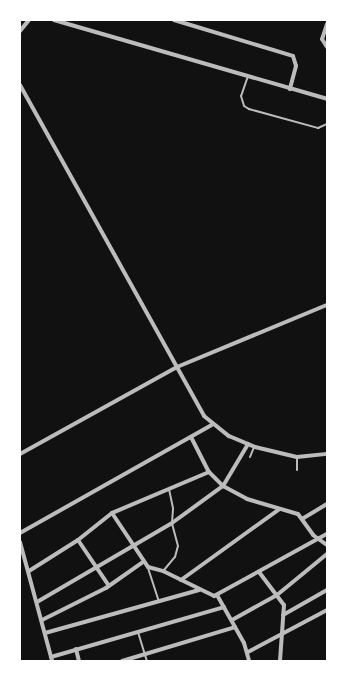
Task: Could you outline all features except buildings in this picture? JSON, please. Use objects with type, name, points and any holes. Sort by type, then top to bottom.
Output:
[{"type":"street","points":[[20,31],[29,20]]},
{"type":"street","points":[[54,20],[327,99]]},
{"type":"street","points":[[174,20],[293,56],[296,66],[290,89]]},
{"type":"street","points":[[327,24],[322,39],[327,47]]},
{"type":"street","points":[[20,85],[177,367],[198,409],[212,425],[255,447],[297,457],[327,454]]},
{"type":"street","points":[[20,454],[177,367],[327,305]]},
{"type":"street","points":[[20,533],[212,425]]},
{"type":"street","points":[[191,437],[208,472],[223,486],[248,499],[278,510],[294,513],[302,519],[318,539],[327,545]]},
{"type":"street","points":[[37,602],[172,523],[223,486],[248,444]]},
{"type":"street","points":[[29,571],[78,540],[112,513],[208,472]]},
{"type":"street","points":[[302,519],[327,504]]},
{"type":"street","points":[[181,580],[278,510]]},
{"type":"street","points":[[112,513],[134,545],[143,562],[148,567],[163,571],[210,596],[217,595],[327,534]]},
{"type":"street","points":[[78,540],[109,586]]},
{"type":"street","points":[[20,542],[42,620],[51,659],[76,649],[224,607]]},
{"type":"street","points":[[232,620],[277,595],[327,554]]},
{"type":"street","points":[[42,620],[109,586],[143,562]]},
{"type":"street","points":[[259,572],[284,605],[280,661]]},
{"type":"street","points":[[45,633],[199,590]]},
{"type":"street","points":[[283,615],[327,590]]},
{"type":"street","points":[[217,595],[232,620],[248,652],[250,661]]},
{"type":"street","points":[[248,652],[281,633],[327,610]]},
{"type":"street","points":[[122,661],[235,627]]},
{"type":"street","points":[[76,649],[79,661]]},
{"type":"lane","points":[[248,76],[241,96],[244,106],[249,109],[318,128],[327,124]]},
{"type":"lane","points":[[250,457],[255,447]]},
{"type":"lane","points":[[297,457],[297,470]]},
{"type":"lane","points":[[163,571],[171,564],[178,551],[172,523],[173,508],[169,488]]},
{"type":"lane","points":[[148,567],[159,601]]},
{"type":"lane","points":[[138,632],[147,661]]}]
